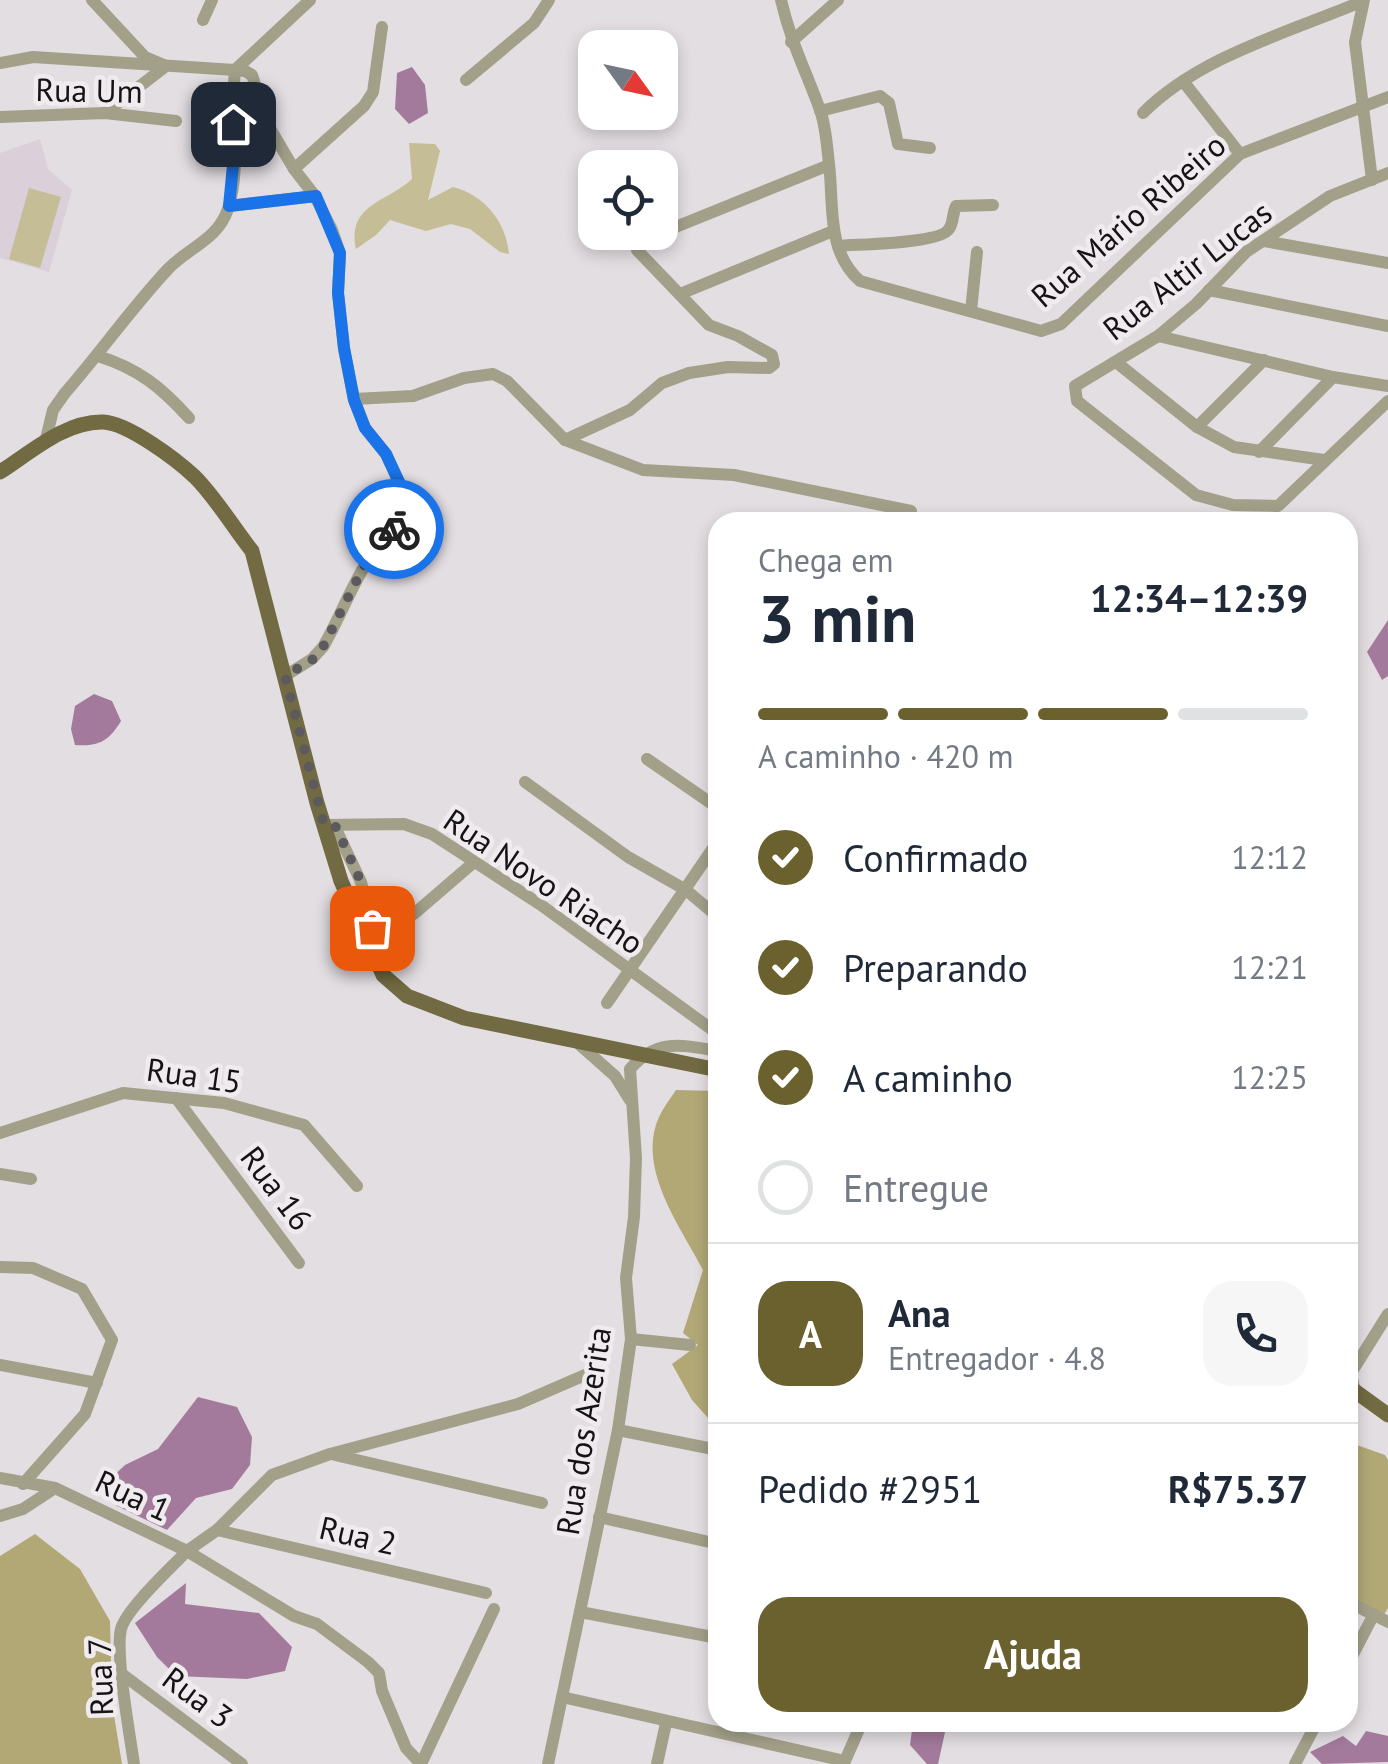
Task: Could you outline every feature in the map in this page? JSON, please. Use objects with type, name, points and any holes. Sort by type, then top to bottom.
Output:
[{"type":"main road","points":[[0,472],[82,425],[102,422],[125,427],[194,477],[252,551],[330,826],[341,881],[383,975],[407,996],[464,1018],[708,1068]]},
{"type":"main road","points":[[1358,1393],[1388,1415]]},
{"type":"street","points":[[92,0],[132,46],[166,66]]},
{"type":"street","points":[[203,20],[212,0]]},
{"type":"street","points":[[45,443],[53,410],[171,266],[204,244],[222,222],[229,206],[234,155],[235,70],[310,0]]},
{"type":"street","points":[[466,80],[534,23],[548,0]]},
{"type":"street","points":[[780,0],[791,42],[820,111],[829,165],[833,231],[846,269],[860,281],[970,311],[977,252]]},
{"type":"street","points":[[791,42],[838,0]]},
{"type":"street","points":[[1143,114],[1166,90],[1234,56],[1364,1]]},
{"type":"street","points":[[1364,1],[1355,42],[1362,104],[1383,177]]},
{"type":"street","points":[[294,168],[364,106],[373,92],[382,26]]},
{"type":"street","points":[[0,64],[33,58],[246,70],[252,76],[268,125],[316,196],[340,253],[338,293],[354,400],[365,428],[386,454],[414,514],[372,550],[323,647],[312,660],[285,676]]},
{"type":"street","points":[[106,113],[166,66]]},
{"type":"street","points":[[1183,82],[1240,154]]},
{"type":"street","points":[[820,111],[880,96],[889,103],[898,144],[930,148]]},
{"type":"street","name":"Rua Mário Ribeiro","points":[[970,311],[1041,332],[1062,324],[1240,154],[1388,97]]},
{"type":"street","name":"Rua Um","points":[[0,117],[106,113],[176,121]]},
{"type":"street","points":[[565,440],[630,410],[662,384],[689,373],[728,367],[769,368],[774,364],[772,355],[738,336],[708,326],[637,250],[641,241],[829,165]]},
{"type":"street","name":"Rua Altir Lucas","points":[[1324,460],[1278,506],[1232,505],[1196,495],[1076,401],[1075,386],[1158,336],[1246,252],[1330,196],[1383,177]]},
{"type":"street","points":[[229,206],[316,196]]},
{"type":"street","points":[[838,246],[911,241],[945,233],[956,206],[993,205]]},
{"type":"street","points":[[680,294],[833,231]]},
{"type":"street","points":[[1264,240],[1388,263]]},
{"type":"street","points":[[1209,290],[1388,326]]},
{"type":"street","points":[[1158,336],[1388,386]]},
{"type":"street","points":[[98,356],[159,384],[189,418]]},
{"type":"street","points":[[1197,427],[1264,360]]},
{"type":"street","points":[[1116,362],[1197,427],[1234,447],[1259,452],[1324,460],[1388,401]]},
{"type":"street","points":[[354,400],[413,396],[464,378],[493,374],[507,381],[565,440],[642,470],[734,475],[910,511]]},
{"type":"street","points":[[1259,452],[1333,377]]},
{"type":"street","points":[[647,759],[708,801]]},
{"type":"street","points":[[525,782],[628,857],[686,890],[708,909]]},
{"type":"street","name":"Rua Novo Riacho","points":[[330,826],[404,824],[432,834],[541,905],[708,1027]]},
{"type":"street","points":[[330,826],[361,882],[372,928],[380,934],[415,913],[473,863]]},
{"type":"street","points":[[608,1004],[708,857]]},
{"type":"street","points":[[575,1042],[590,1050],[616,1076],[631,1102]]},
{"type":"street","points":[[631,1102],[630,1070],[638,1061],[672,1043],[708,1049]]},
{"type":"street","name":"Rua 15","points":[[0,1133],[124,1093],[224,1104],[304,1125],[357,1186]]},
{"type":"street","name":"Rua 16","points":[[176,1098],[298,1263]]},
{"type":"street","name":"Rua dos Azerita","points":[[548,1764],[618,1430],[630,1339],[626,1278],[636,1158],[631,1102]]},
{"type":"street","points":[[0,1174],[31,1179]]},
{"type":"street","points":[[0,1267],[33,1268],[82,1289],[112,1340],[85,1414],[22,1484]]},
{"type":"street","points":[[1358,1361],[1388,1314]]},
{"type":"street","points":[[630,1339],[690,1345]]},
{"type":"street","points":[[0,1365],[96,1382]]},
{"type":"street","name":"Rua 1","points":[[0,1478],[55,1488],[188,1551],[272,1476],[330,1454],[518,1404],[592,1372]]},
{"type":"street","points":[[618,1430],[708,1448]]},
{"type":"street","points":[[330,1454],[542,1503]]},
{"type":"street","points":[[0,1516],[23,1509],[55,1488]]},
{"type":"street","points":[[600,1518],[708,1542]]},
{"type":"street","name":"Rua 2","points":[[216,1530],[486,1593]]},
{"type":"street","points":[[188,1551],[294,1616],[317,1624],[368,1662],[378,1673],[406,1748],[421,1764],[494,1609]]},
{"type":"street","name":"Rua 7","points":[[134,1764],[122,1674],[121,1628],[150,1588],[188,1551]]},
{"type":"street","points":[[1358,1607],[1388,1622]]},
{"type":"street","points":[[580,1612],[708,1636]]},
{"type":"street","points":[[1358,1645],[1374,1614]]},
{"type":"street","name":"Rua 3","points":[[122,1674],[242,1764]]},
{"type":"street","points":[[562,1698],[708,1732]]},
{"type":"street","points":[[657,1764],[666,1723]]},
{"type":"street","points":[[708,1732],[845,1761],[858,1732]]},
{"type":"street","points":[[1295,1764],[1312,1732]]},
{"type":"shaded area","points":[[412,67],[425,85],[428,113],[409,124],[395,109],[397,73]]},
{"type":"shaded area","points":[[40,139],[48,169],[72,190],[49,272],[0,258],[0,153]]},
{"type":"shaded area","points":[[409,143],[435,144],[440,151],[428,200],[453,187],[474,196],[498,220],[509,254],[500,252],[470,229],[451,224],[426,231],[390,220],[356,249],[357,222],[363,213],[412,179]]},
{"type":"shaded area","points":[[29,188],[61,197],[40,268],[9,259]]},
{"type":"shaded area","points":[[1388,620],[1388,676],[1382,680],[1367,652]]},
{"type":"shaded area","points":[[94,694],[112,701],[121,721],[102,741],[75,745],[71,729],[75,706]]},
{"type":"shaded area","points":[[676,1090],[708,1091],[708,1418],[692,1400],[672,1364],[698,1345],[683,1333],[703,1270],[673,1216],[657,1176],[653,1136],[659,1117]]},
{"type":"shaded area","points":[[198,1397],[237,1407],[252,1437],[250,1465],[232,1489],[196,1498],[167,1530],[115,1505],[108,1481],[125,1465],[158,1449]]},
{"type":"shaded area","points":[[1358,1445],[1385,1455],[1388,1460],[1388,1608],[1383,1616],[1358,1603]]},
{"type":"shaded area","points":[[35,1534],[80,1569],[110,1621],[112,1703],[122,1764],[0,1764],[0,1556]]},
{"type":"shaded area","points":[[186,1583],[185,1604],[259,1613],[292,1647],[285,1671],[247,1679],[176,1676],[157,1657],[135,1623]]},
{"type":"shaded area","points":[[1366,1731],[1388,1736],[1388,1762],[1322,1764],[1310,1752],[1343,1736],[1356,1746]]},
{"type":"shaded area","points":[[912,1732],[945,1732],[938,1764],[927,1764],[910,1745]]},
{"type":"way so far","points":[[372,928],[361,882],[336,827],[324,825],[285,676],[312,660],[323,647],[372,550],[394,529]]},
{"type":"route","points":[[233,124],[229,206],[316,196],[327,217],[340,253],[338,293],[354,400],[365,428],[386,454],[414,514],[394,529]]}]
